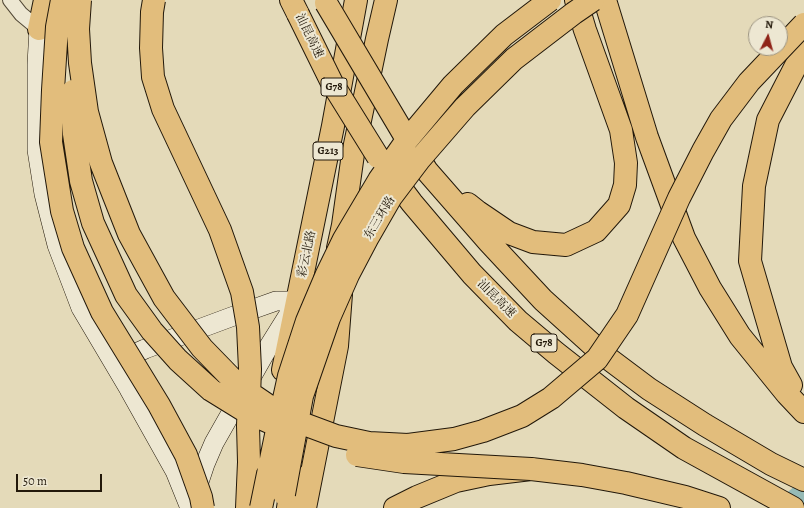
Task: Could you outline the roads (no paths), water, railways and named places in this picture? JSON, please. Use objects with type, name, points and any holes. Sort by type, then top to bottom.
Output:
[{"type":"highway","points":[[39,29],[45,0]]},
{"type":"highway","points":[[62,0],[57,27],[52,90],[51,142],[62,211],[72,248],[102,312],[159,405],[186,455],[201,497],[203,508]]},
{"type":"highway","points":[[80,0],[78,29],[80,63],[87,112],[101,163],[129,234],[164,298],[202,348],[238,386],[285,416],[336,436],[369,443],[408,445],[454,439],[522,416],[551,398],[597,359],[628,314],[679,198],[702,151],[721,119],[750,82],[804,24]]},
{"type":"highway","points":[[92,0],[84,25],[73,93],[74,134],[81,181],[94,222],[126,294],[152,331],[178,360],[211,390],[245,411],[272,424],[316,442],[354,455],[404,462],[530,469],[582,475],[626,483],[685,497],[719,508]]},
{"type":"highway","points":[[154,0],[152,12],[151,48],[153,78],[163,109],[220,230],[242,292],[248,327],[250,369],[247,508]]},
{"type":"highway","name":"彩云北路","points":[[254,508],[333,126],[356,0]]},
{"type":"highway","name":"G213","points":[[288,508],[310,374],[343,225],[353,154],[386,0]]},
{"type":"highway","name":"东三环路","points":[[261,508],[289,376],[307,321],[327,274],[352,226],[379,180],[407,140],[453,85],[504,35],[550,0]]},
{"type":"highway","points":[[421,161],[478,212],[509,233],[533,242],[566,245],[596,231],[619,205],[625,185],[626,162],[621,130],[585,30],[576,0]]},
{"type":"highway","name":"东三环路","points":[[282,508],[302,396],[329,318],[348,276],[391,197],[418,160],[465,107],[514,59],[593,0]]},
{"type":"highway","points":[[605,0],[647,137],[684,238],[710,288],[740,336],[787,394],[804,412]]},
{"type":"highway","name":"G78","points":[[326,2],[427,171],[489,242],[543,300],[605,356],[649,388],[705,425],[771,464],[804,480]]},
{"type":"highway","name":"汕昆高速","points":[[294,7],[332,83],[378,157],[412,203],[472,274],[518,321],[626,408],[684,448],[793,508]]},
{"type":"highway","points":[[804,50],[768,120],[754,186],[750,261],[781,367],[804,406]]},
{"type":"highway","points":[[305,508],[337,346],[342,281],[343,225]]},
{"type":"highway","points":[[395,508],[456,481],[490,474],[530,469]]},
{"type":"street","points":[[10,0],[21,14],[39,29],[38,150],[44,194],[57,245],[81,308],[175,471],[191,508]]},
{"type":"street","points":[[113,363],[230,317],[276,301],[297,301]]},
{"type":"street","name":"G213","points":[[191,508],[205,464],[214,443],[269,346],[297,301]]},
{"type":"street","points":[[163,450],[178,458],[191,457],[204,452],[214,443]]},
{"type":"waterway","points":[[785,508],[804,492]]}]
